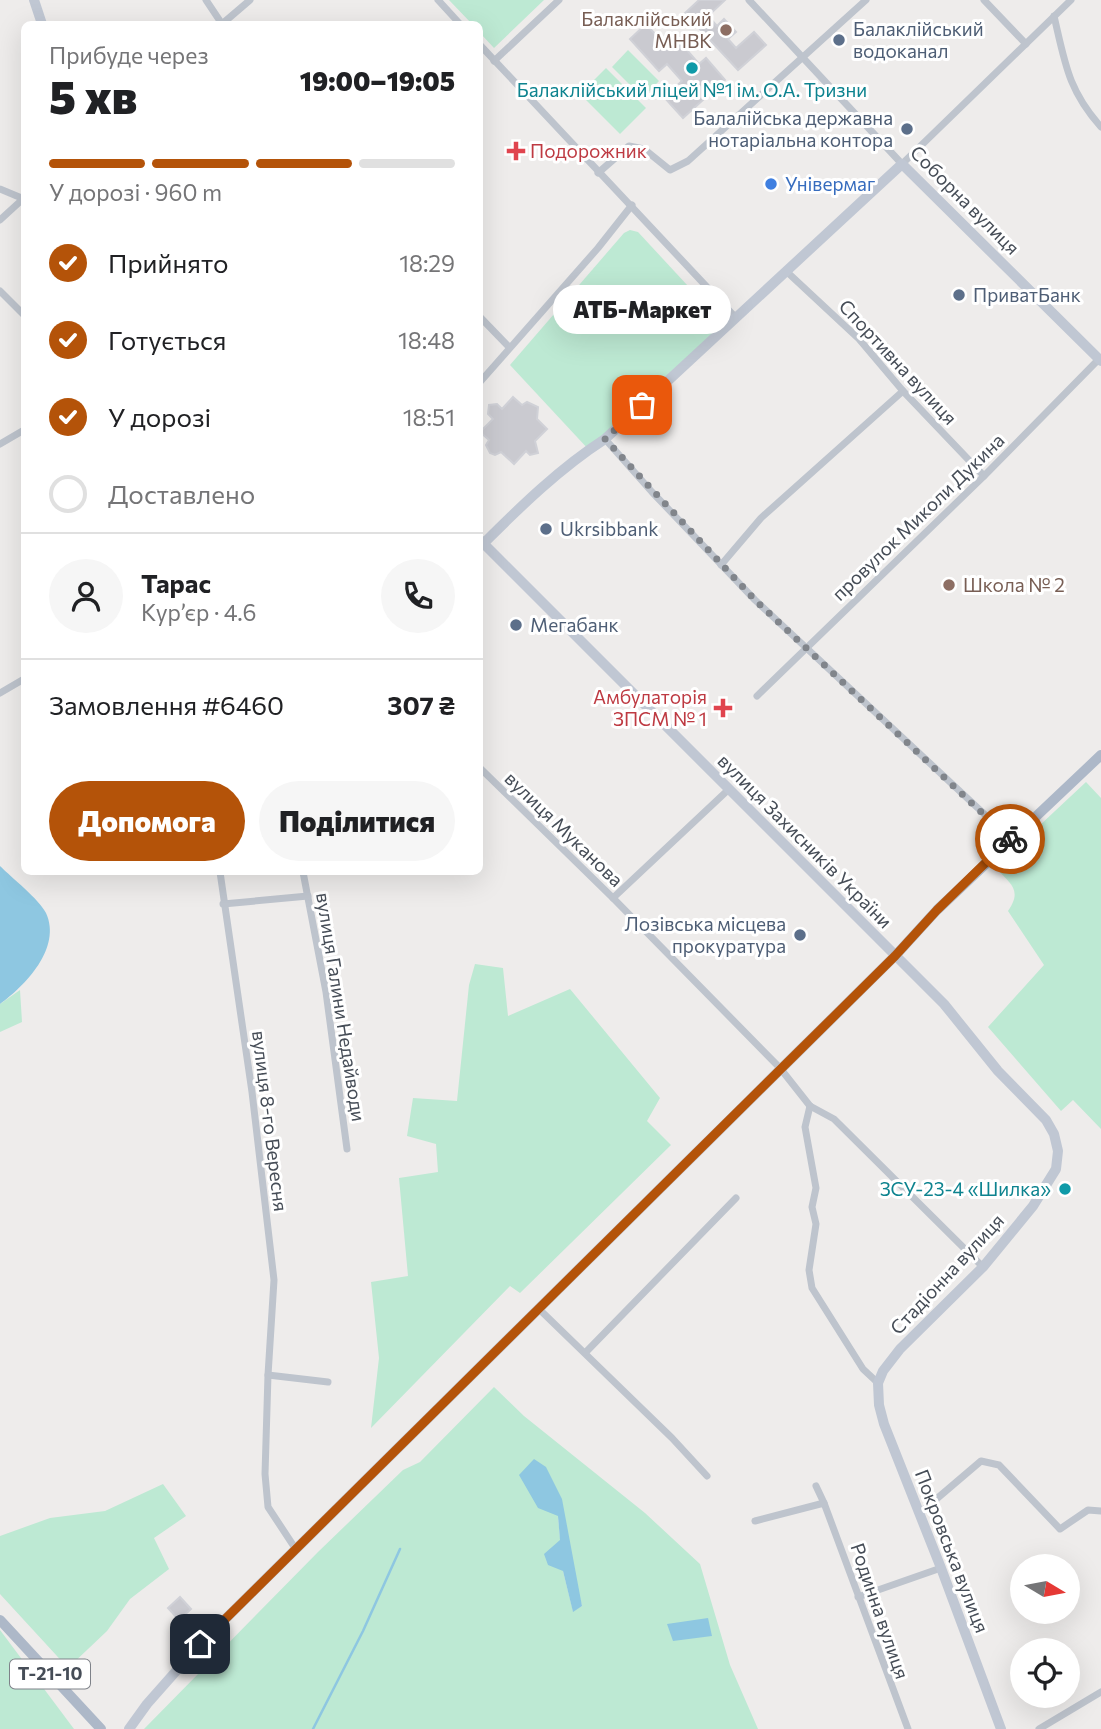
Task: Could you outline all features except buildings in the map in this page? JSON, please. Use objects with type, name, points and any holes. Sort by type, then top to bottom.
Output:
[{"type":"main road","points":[[895,956],[937,910],[1101,755]]},
{"type":"main road","name":"Т-21-10","points":[[0,1620],[101,1729]]},
{"type":"street","points":[[34,0],[41,21]]},
{"type":"street","points":[[206,0],[220,21]]},
{"type":"street","points":[[226,21],[250,0]]},
{"type":"street","points":[[438,0],[457,21]]},
{"type":"street","points":[[494,61],[559,0]]},
{"type":"street","name":"Соборна вулиця","points":[[749,0],[902,164],[1100,360]]},
{"type":"street","points":[[598,173],[629,146],[643,149],[670,170],[688,161],[866,0]]},
{"type":"street","points":[[984,0],[1026,44]]},
{"type":"street","points":[[483,540],[587,451],[605,439],[902,164],[1071,0]]},
{"type":"street","points":[[1054,16],[1070,83],[1084,108],[1101,127]]},
{"type":"street","points":[[483,49],[736,318]]},
{"type":"street","points":[[0,189],[21,197]]},
{"type":"street","points":[[0,220],[21,201]]},
{"type":"street","points":[[483,378],[598,248],[632,205]]},
{"type":"street","name":"Спортивна вулиця","points":[[786,271],[859,339],[903,391],[984,476]]},
{"type":"street","points":[[0,290],[21,312]]},
{"type":"street","points":[[483,320],[509,347]]},
{"type":"street","name":"провулок Миколи Дукина","points":[[757,696],[1100,360]]},
{"type":"street","points":[[720,565],[770,509],[903,391]]},
{"type":"street","points":[[0,444],[21,432]]},
{"type":"street","points":[[605,439],[720,565],[1011,839]]},
{"type":"street","name":"вулиця Захисників України","points":[[483,544],[943,1004],[998,1071],[1045,1120],[1054,1134],[1058,1151]]},
{"type":"street","points":[[0,693],[21,681]]},
{"type":"street","name":"вулиця Муканова","points":[[483,771],[780,1069],[810,1106],[834,1119],[983,1267]]},
{"type":"street","points":[[612,898],[728,790]]},
{"type":"street","name":"вулиця 8-го Вересня","points":[[220,875],[252,1092],[274,1280],[265,1474],[268,1507],[295,1548]]},
{"type":"street","name":"вулиця Галини Недайводи","points":[[304,875],[326,992],[347,1149]]},
{"type":"street","points":[[223,904],[308,896]]},
{"type":"street","points":[[129,1729],[147,1704],[200,1644],[295,1548],[895,956]]},
{"type":"street","points":[[810,1106],[805,1127],[816,1188],[813,1207],[816,1224],[809,1270],[812,1288],[863,1369],[878,1383]]},
{"type":"street","name":"Стадіонна вулиця","points":[[878,1383],[883,1371],[900,1349],[983,1267],[1047,1186],[1056,1169],[1058,1151]]},
{"type":"street","points":[[586,1352],[736,1198]]},
{"type":"street","points":[[540,1309],[586,1352],[707,1476]]},
{"type":"street","points":[[268,1375],[328,1382]]},
{"type":"street","name":"Покровська вулиця","points":[[878,1383],[884,1424],[1001,1729]]},
{"type":"street","points":[[920,1513],[981,1461],[999,1465],[1060,1530],[1088,1510],[1101,1511]]},
{"type":"street","name":"Родинна вулиця","points":[[816,1486],[908,1729]]},
{"type":"street","points":[[755,1521],[824,1503]]},
{"type":"street","points":[[858,1597],[941,1568]]},
{"type":"street","points":[[1039,1729],[1101,1692]]},
{"type":"green space","points":[[449,0],[544,0],[494,48],[483,36],[483,21],[469,21]]},
{"type":"green space","points":[[628,50],[659,81],[643,98],[612,67]]},
{"type":"green space","points":[[606,68],[646,108],[620,134],[580,94]]},
{"type":"green space","points":[[630,230],[638,232],[725,326],[590,451],[510,365],[624,233]]},
{"type":"green space","points":[[1086,782],[1101,798],[1101,1129],[1073,1100],[1061,1111],[988,1027],[1044,965],[1008,911],[1014,897],[1013,887],[995,867]]},
{"type":"green space","points":[[475,964],[503,968],[508,1016],[570,989],[660,1098],[647,1121],[671,1145],[520,1293],[510,1286],[371,1428],[379,1358],[371,1282],[408,1276],[399,1178],[438,1172],[436,1144],[407,1136],[413,1098],[457,1101],[469,985]]},
{"type":"green space","points":[[20,990],[22,1022],[0,1032],[0,1004]]},
{"type":"green space","points":[[494,1387],[524,1416],[645,1513],[700,1564],[730,1665],[758,1729],[144,1729],[318,1552],[403,1470],[420,1462]],"holes":[[[558,1516],[582,1606],[573,1611],[563,1571]]]},
{"type":"green space","points":[[163,1484],[186,1516],[154,1538],[169,1569],[130,1599],[107,1631],[68,1668],[0,1594],[0,1536],[50,1518],[105,1511]]},
{"type":"green space","points":[[0,1630],[74,1729],[0,1729]]},
{"type":"water","points":[[0,866],[43,907],[50,926],[45,952],[38,965],[30,977],[0,1004]]},
{"type":"water","points":[[534,1459],[546,1467],[562,1499],[582,1606],[573,1612],[563,1571],[548,1565],[544,1554],[560,1540],[558,1516],[538,1508],[519,1475]]},
{"type":"water","points":[[708,1618],[712,1636],[673,1641],[667,1624]]},
{"type":"waterway","points":[[313,1729],[363,1631],[400,1549]]},
{"type":"way so far","points":[[642,405],[605,439],[755,600],[1010,839]]},
{"type":"place","name":"Балаклійський МНВК","points":[[726,30]]},
{"type":"place","name":"Балаклійський водоканал","points":[[839,40]]},
{"type":"place","name":"Балаклійський ліцей №1 ім. О.А. Тризни","points":[[692,68]]},
{"type":"place","name":"Балалійська державна нотаріальна контора","points":[[907,129]]},
{"type":"place","name":"Подорожник","points":[[516,151]]},
{"type":"place","name":"Універмаг","points":[[771,184]]},
{"type":"place","name":"ПриватБанк","points":[[959,295]]},
{"type":"place","name":"АТБ-Маркет","points":[[642,405]]},
{"type":"place","name":"Ukrsibbank","points":[[546,529]]},
{"type":"place","name":"Школа № 2","points":[[949,585]]},
{"type":"place","name":"Мегабанк","points":[[516,625]]},
{"type":"place","name":"Амбулаторія ЗПСМ № 1","points":[[723,708]]},
{"type":"place","name":"Лозівська місцева прокуратура","points":[[800,935]]},
{"type":"place","name":"ЗСУ-23-4 «Шилка»","points":[[1065,1189]]},
{"type":"route","points":[[200,1644],[1010,839]]}]
